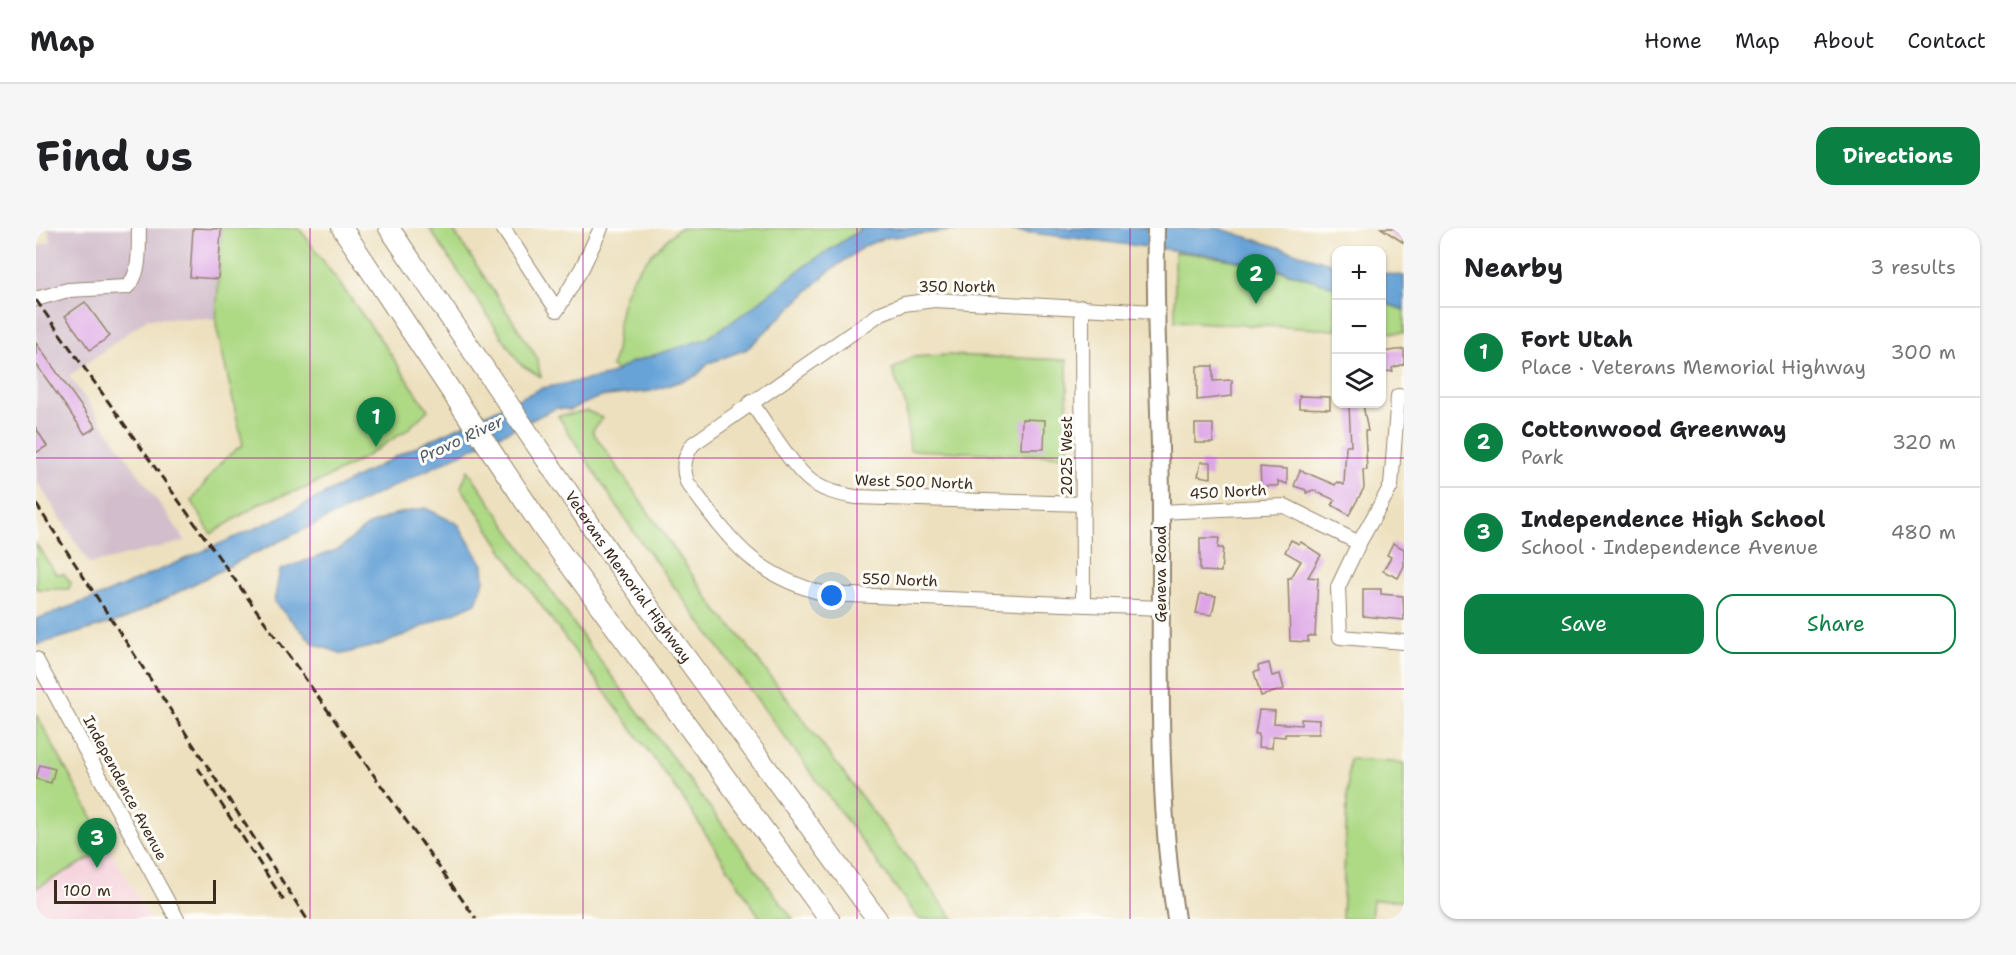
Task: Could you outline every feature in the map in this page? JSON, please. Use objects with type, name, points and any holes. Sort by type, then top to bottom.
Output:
[{"type":"highway","points":[[342,228],[588,592],[829,919]]},
{"type":"highway","name":"Veterans Memorial Highway","points":[[389,228],[489,379],[613,558],[877,919]]},
{"type":"main road","name":"Geneva Road","points":[[1156,228],[1155,312],[1161,512],[1165,832],[1176,919]]},
{"type":"street","points":[[36,299],[68,290],[127,287],[134,280],[137,269],[139,228]]},
{"type":"street","points":[[503,228],[557,310],[582,268],[601,228]]},
{"type":"street","name":"350 North","points":[[751,402],[866,322],[904,304],[934,300],[1155,312]]},
{"type":"street","name":"2025 West","points":[[1082,308],[1083,604]]},
{"type":"street","points":[[1401,397],[1391,486],[1359,543],[1338,587],[1340,637],[1404,642]]},
{"type":"street","name":"West 500 North","points":[[751,402],[802,472],[813,483],[831,492],[855,497],[1084,504]]},
{"type":"street","name":"550 North","points":[[751,402],[693,444],[685,455],[684,473],[687,482],[743,554],[777,577],[797,586],[826,594],[1161,608]]},
{"type":"street","name":"450 North","points":[[1161,512],[1285,506],[1359,543]]},
{"type":"street","name":"Independence Avenue","points":[[36,659],[177,919]]},
{"type":"shaded area","points":[[48,228],[220,228],[215,319],[148,318],[69,376],[186,541],[90,564],[36,480],[36,246],[51,242]]},
{"type":"shaded area","points":[[109,848],[150,919],[36,919],[36,888]]},
{"type":"green space","points":[[221,228],[299,228],[381,340],[428,410],[407,430],[357,462],[306,488],[262,502],[211,534],[192,501],[221,463],[243,445],[216,325]]},
{"type":"green space","points":[[429,228],[452,228],[536,356],[541,377],[520,364]]},
{"type":"green space","points":[[679,228],[863,228],[803,267],[749,310],[706,339],[633,362],[616,371],[611,366],[617,344],[622,304],[627,290],[632,279],[648,258]]},
{"type":"green space","points":[[1175,252],[1256,265],[1332,286],[1332,330],[1175,321]]},
{"type":"green space","points":[[1386,303],[1404,310],[1404,333],[1386,332]]},
{"type":"green space","points":[[948,355],[1067,360],[1068,456],[910,450],[906,406],[892,370],[912,357]]},
{"type":"green space","points":[[587,411],[603,418],[592,431],[718,612],[739,635],[954,919],[919,919],[633,531],[558,416]]},
{"type":"green space","points":[[468,470],[587,643],[793,919],[762,919],[759,916],[682,797],[521,578],[461,487]]},
{"type":"green space","points":[[36,544],[56,574],[64,574],[71,583],[69,589],[36,589]]},
{"type":"green space","points":[[36,714],[109,848],[36,888]]},
{"type":"green space","points":[[1349,759],[1404,763],[1404,900],[1373,900],[1371,919],[1342,919]]},
{"type":"water","name":"Provo River","points":[[863,228],[979,228],[884,238],[865,246],[827,273],[747,349],[709,363],[696,376],[652,391],[599,397],[570,410],[556,408],[245,558],[125,619],[36,645],[36,619],[105,594],[281,517],[401,454],[542,388],[607,376],[632,362],[706,339],[749,310],[803,267]]},
{"type":"water","points":[[991,228],[1218,228],[1332,264],[1332,286],[1277,269],[1205,254]]},
{"type":"water","points":[[1386,274],[1404,276],[1404,310],[1386,303]]},
{"type":"water","points":[[425,508],[458,524],[483,565],[484,581],[476,603],[386,643],[343,654],[314,644],[274,602],[280,570],[339,549],[367,526],[395,514]]},
{"type":"building","points":[[193,228],[221,229],[218,279],[190,277]]},
{"type":"building","points":[[1381,228],[1404,228],[1404,243]]},
{"type":"building","points":[[85,302],[110,336],[90,350],[65,316]]},
{"type":"building","points":[[36,343],[96,427],[85,434],[36,364]]},
{"type":"building","points":[[1404,349],[1404,364],[1392,368],[1393,371],[1386,372],[1386,351]]},
{"type":"building","points":[[1197,366],[1213,366],[1213,381],[1232,380],[1232,396],[1197,400]]},
{"type":"building","points":[[1299,396],[1330,397],[1330,409],[1299,408]]},
{"type":"building","points":[[1349,408],[1364,408],[1368,431],[1365,431],[1367,470],[1363,470],[1364,488],[1349,515],[1332,505],[1335,500],[1313,490],[1306,493],[1306,490],[1294,486],[1300,470],[1335,485],[1337,482],[1344,485],[1346,446],[1351,446]]},
{"type":"building","points":[[1022,419],[1045,420],[1044,449],[1021,449]]},
{"type":"building","points":[[1195,424],[1213,424],[1213,443],[1195,443]]},
{"type":"building","points":[[36,428],[47,446],[36,453]]},
{"type":"building","points":[[1201,462],[1211,462],[1211,478],[1198,476]]},
{"type":"building","points":[[1260,467],[1287,469],[1287,484],[1278,481],[1278,486],[1261,486]]},
{"type":"building","points":[[1200,538],[1219,538],[1218,548],[1223,548],[1221,572],[1200,571]]},
{"type":"building","points":[[1291,540],[1299,544],[1301,542],[1321,555],[1308,577],[1318,578],[1315,636],[1308,636],[1308,642],[1290,641],[1288,578],[1291,578],[1301,561],[1285,552]]},
{"type":"building","points":[[1393,543],[1404,549],[1404,566],[1398,578],[1383,571],[1391,557],[1387,555]]},
{"type":"building","points":[[1363,589],[1381,589],[1381,594],[1403,596],[1404,620],[1363,616]]},
{"type":"building","points":[[1200,594],[1216,596],[1212,615],[1196,613]]},
{"type":"building","points":[[1269,663],[1272,676],[1280,674],[1284,689],[1261,696],[1254,672],[1259,671],[1258,666]]},
{"type":"building","points":[[1259,710],[1275,711],[1274,723],[1301,725],[1301,719],[1319,720],[1319,734],[1273,736],[1272,748],[1258,747],[1259,734],[1255,734]]},
{"type":"building","points":[[40,765],[55,769],[51,783],[36,779]]},
{"type":"railway","points":[[36,300],[476,919]]},
{"type":"railway","points":[[36,504],[307,919]]},
{"type":"railway","points":[[198,768],[286,904]]},
{"type":"place","name":"Cottonwood Greenway","points":[[1256,304]]},
{"type":"place","name":"Fort Utah","points":[[376,447]]},
{"type":"place","name":"Independence High School","points":[[97,868]]}]
